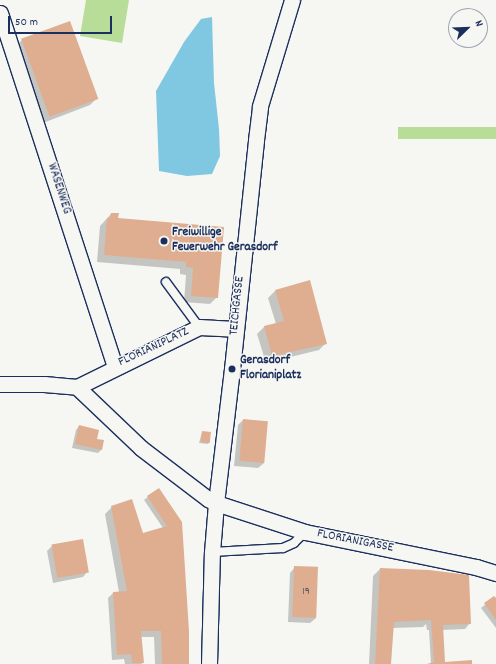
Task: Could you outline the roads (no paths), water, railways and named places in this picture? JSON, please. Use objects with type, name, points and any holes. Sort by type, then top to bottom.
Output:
[{"type":"street","name":"TEICHGASSE","points":[[209,664],[212,552],[216,503],[260,106],[292,0]]},
{"type":"street","name":"WASENWEG","points":[[0,13],[115,367]]},
{"type":"street","name":"FLORIANIPLATZ","points":[[77,387],[199,327],[235,329]]},
{"type":"street","points":[[0,384],[44,384],[77,387]]},
{"type":"street","name":"FLORIANIGASSE","points":[[77,387],[141,448],[208,499],[216,503],[305,532],[476,567],[496,573]]},
{"type":"lane","points":[[166,282],[199,327]]},
{"type":"lane","points":[[212,552],[283,548],[294,543],[305,532]]},
{"type":"water","points":[[212,17],[214,83],[219,129],[220,156],[212,174],[187,176],[159,171],[156,91],[184,42],[201,19]]},
{"type":"place","name":"Freiwillige Feuerwehr Gerasdorf","points":[[164,241]]},
{"type":"place","name":"Gerasdorf Florianiplatz","points":[[232,369]]}]
